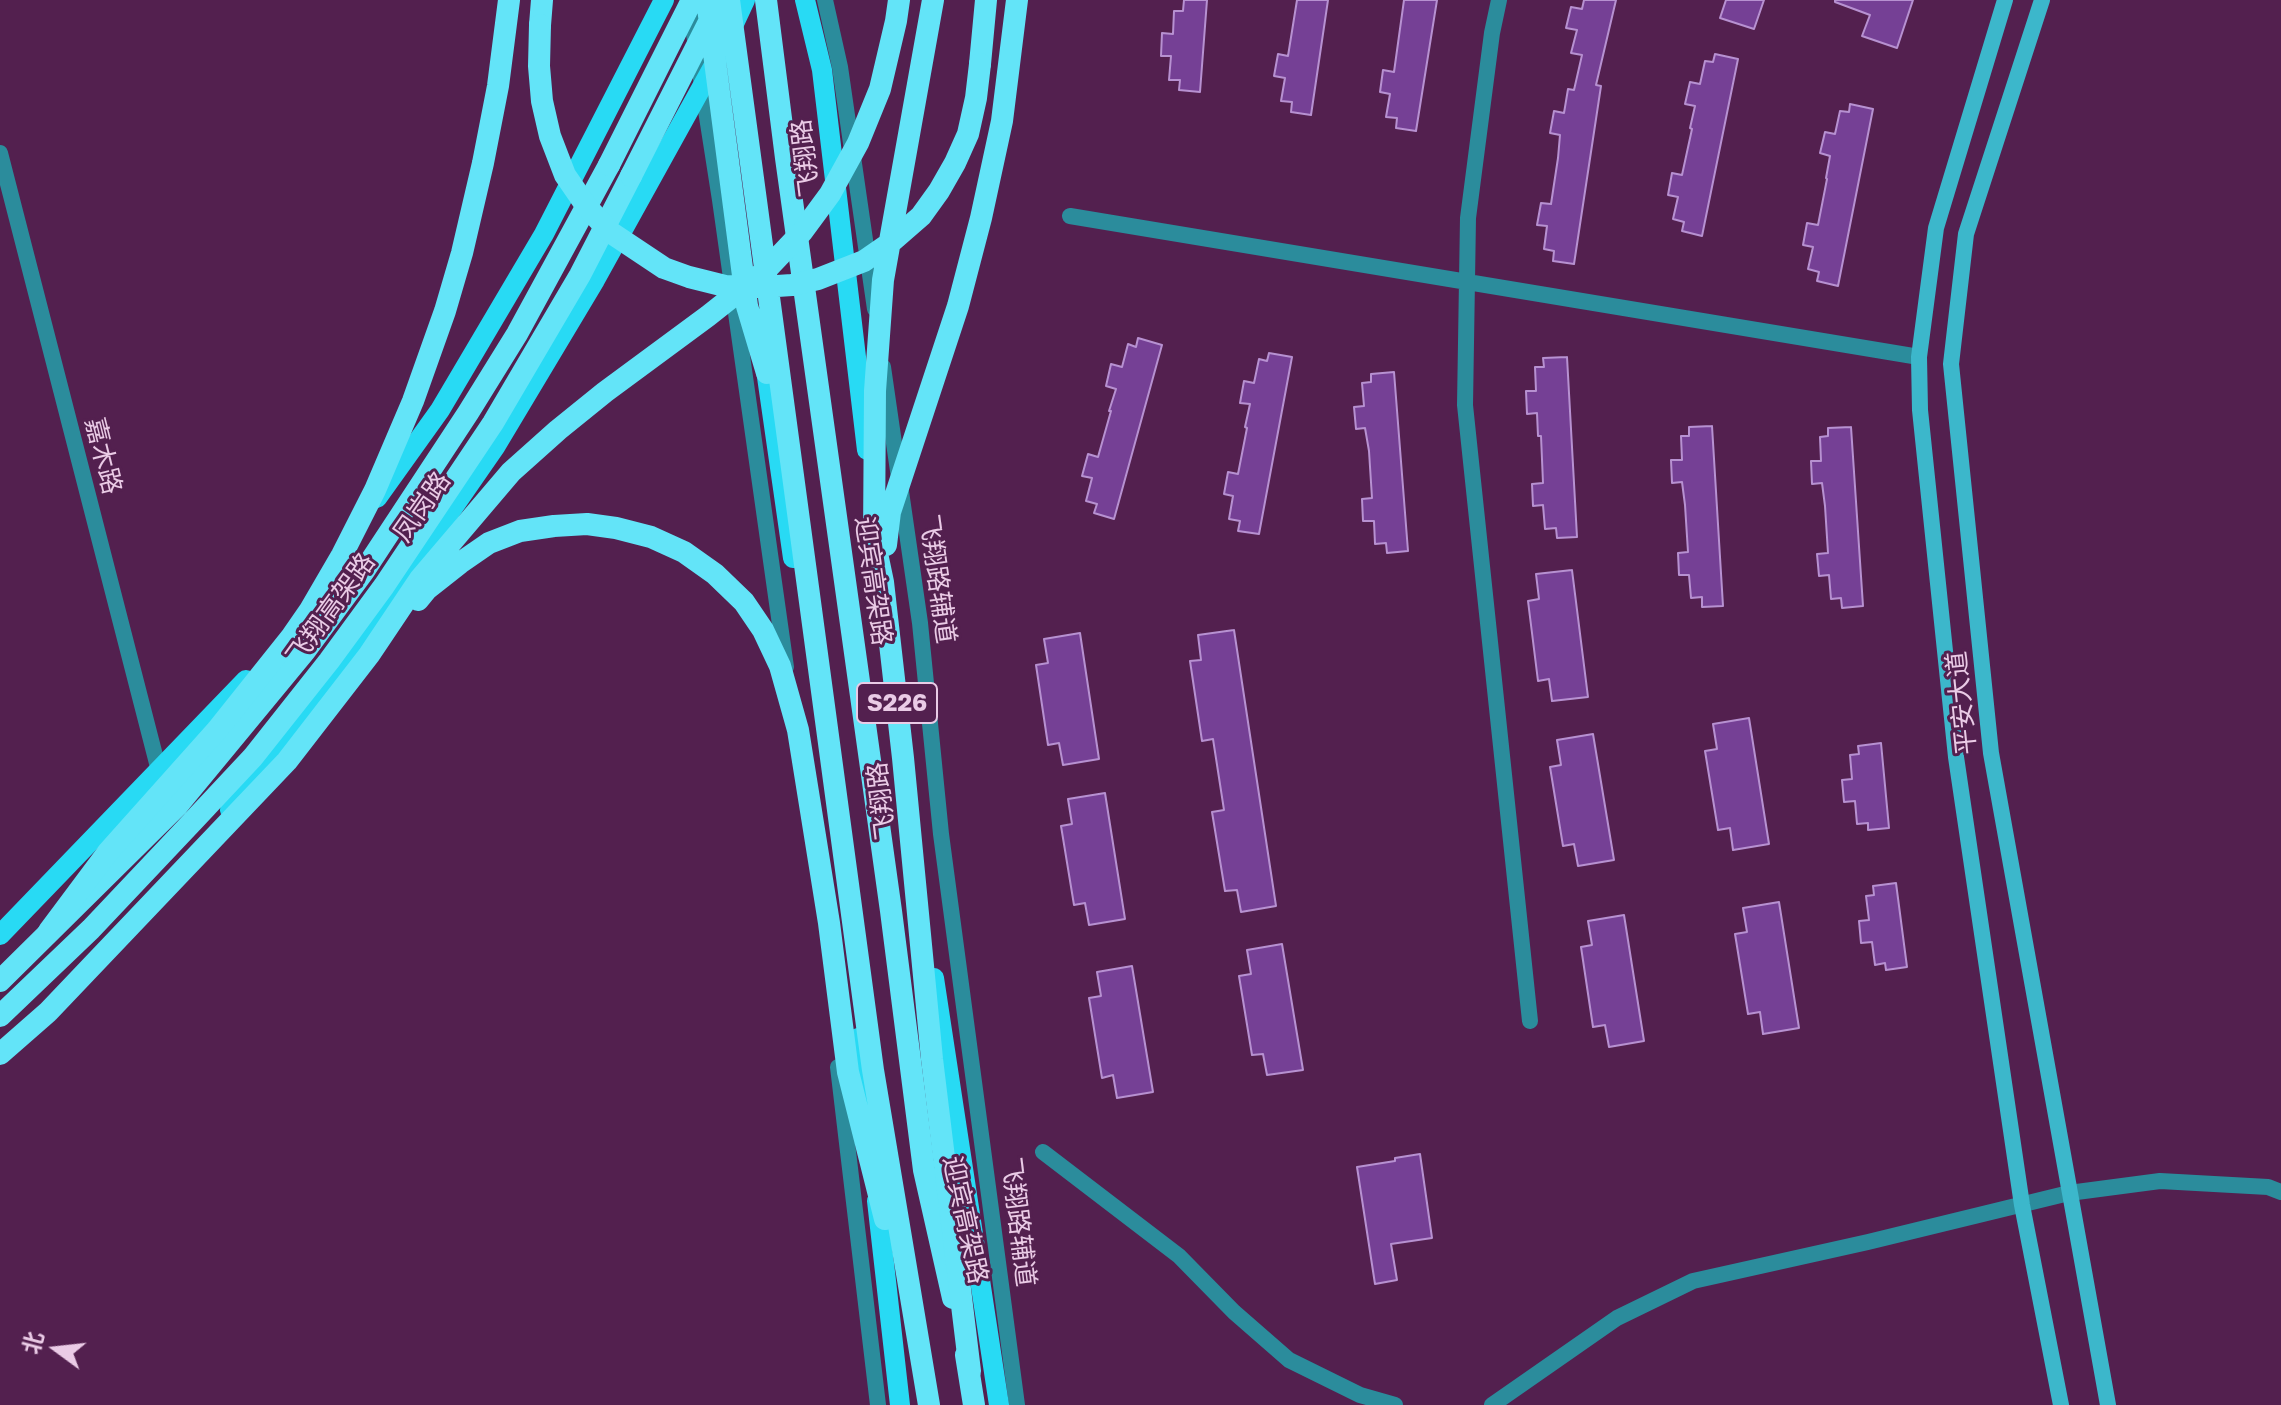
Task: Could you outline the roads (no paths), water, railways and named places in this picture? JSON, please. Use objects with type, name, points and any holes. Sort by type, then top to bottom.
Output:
[{"type":"highway","points":[[49,931],[108,852],[217,730],[292,636],[336,566],[375,490],[413,401],[462,253],[498,86],[509,0]]},
{"type":"highway","points":[[542,0],[539,66],[545,113],[565,175],[587,207],[610,232],[664,268],[725,286],[762,287],[818,279],[864,261],[921,216],[939,191],[968,134],[979,75],[986,0]]},
{"type":"highway","name":"飞翔高架路","points":[[0,981],[177,806],[305,651],[364,571],[517,334],[609,165],[690,0]]},
{"type":"highway","points":[[707,0],[747,306],[786,435]]},
{"type":"highway","name":"飞翔高架路","points":[[0,1016],[91,929],[253,757],[384,586],[540,347],[720,0]]},
{"type":"highway","points":[[729,0],[873,1070],[929,1405]]},
{"type":"highway","name":"迎宾高架路","points":[[766,0],[924,1170],[970,1371],[974,1405]]},
{"type":"highway","points":[[369,655],[420,579],[511,472],[605,392],[766,270],[802,232],[830,194],[858,143],[880,89],[899,0]]},
{"type":"highway","points":[[933,0],[883,280],[873,445],[874,539],[883,582],[932,1059],[970,1371]]},
{"type":"highway","points":[[883,582],[890,512],[958,306],[981,218],[1002,121],[1017,0]]},
{"type":"highway","points":[[0,1057],[58,1001],[287,761],[369,655],[427,589],[489,543],[520,531],[587,524],[651,537],[684,552],[715,574],[744,602],[763,630],[780,666],[798,730],[829,923],[848,1072],[925,1377]]},
{"type":"main road","name":"凤岗路","points":[[0,935],[254,672],[440,410],[544,234],[664,0]]},
{"type":"main road","name":"飞翔路","points":[[713,0],[837,857],[900,1405]]},
{"type":"main road","name":"凤岗路","points":[[0,1057],[174,883],[380,613],[495,447],[595,280],[719,56],[745,0]]},
{"type":"main road","name":"飞翔路","points":[[805,0],[822,70],[914,846],[999,1405]]},
{"type":"main road","name":"平安大道","points":[[2005,0],[1936,228],[1919,357],[1920,410],[1956,757],[2022,1205],[2061,1405]]},
{"type":"main road","name":"平安大道","points":[[2042,0],[1966,234],[1951,364],[1991,753],[2108,1405]]},
{"type":"street","points":[[690,0],[814,863],[878,1405]]},
{"type":"street","name":"飞翔路辅道","points":[[825,0],[840,67],[920,623],[941,834],[1017,1405]]},
{"type":"street","points":[[1499,0],[1468,218],[1465,405],[1530,1021]]},
{"type":"street","name":"嘉木路","points":[[0,153],[159,771]]},
{"type":"street","points":[[1070,216],[1919,357]]},
{"type":"street","points":[[1043,1152],[1179,1256],[1234,1312],[1289,1360],[1360,1395],[1395,1405]]},
{"type":"street","points":[[1492,1405],[1617,1318],[1693,1281],[2069,1193],[2160,1181],[2268,1187],[2281,1192]]}]
